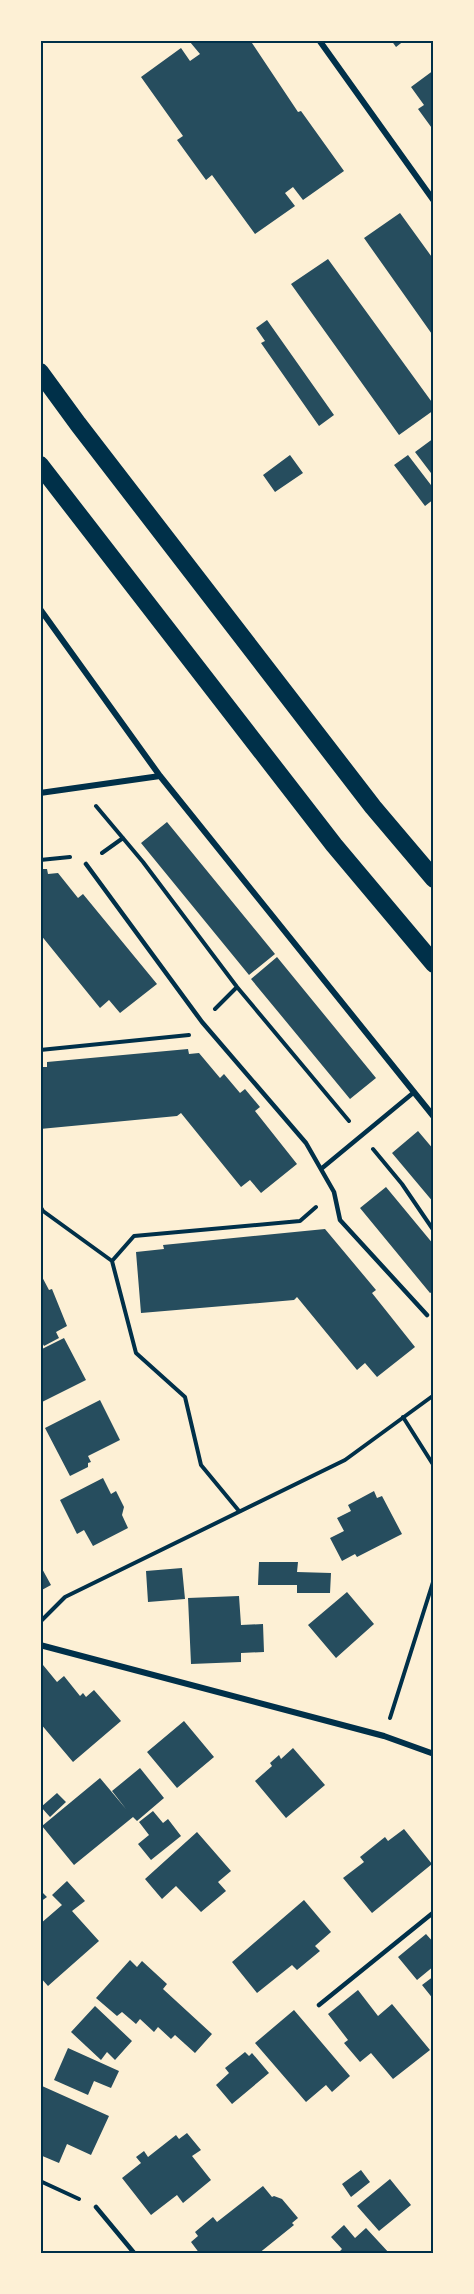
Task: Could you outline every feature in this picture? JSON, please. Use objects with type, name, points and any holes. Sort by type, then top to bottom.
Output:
[{"type":"highway","points":[[40,372],[373,807],[434,879]]},
{"type":"highway","points":[[40,465],[334,845],[434,964]]},
{"type":"street","points":[[319,40],[434,201]]},
{"type":"street","points":[[40,609],[160,776],[434,1117]]},
{"type":"street","points":[[40,793],[160,776]]},
{"type":"street","points":[[40,1645],[384,1736],[434,1754]]},
{"type":"lane","points":[[86,864],[202,1022],[306,1143],[334,1192],[340,1220],[426,1316]]},
{"type":"lane","points":[[321,1169],[413,1093]]},
{"type":"lane","points":[[319,2005],[434,1912]]},
{"type":"lane","points":[[96,2207],[135,2253]]},
{"type":"path","points":[[80,788],[143,862],[237,987],[402,1184],[434,1231]]},
{"type":"path","points":[[40,1050],[188,1036],[237,987]]},
{"type":"path","points":[[112,1260],[134,1236],[300,1221],[334,1192]]},
{"type":"path","points":[[40,1206],[43,1211],[112,1260],[136,1353],[185,1397],[201,1465],[239,1511]]},
{"type":"path","points":[[40,1622],[65,1597],[345,1460],[434,1395]]},
{"type":"path","points":[[403,1417],[434,1466]]},
{"type":"path","points":[[384,1736],[434,1579]]},
{"type":"path","points":[[40,2181],[96,2207]]},
{"type":"building","points":[[192,40],[250,40],[298,112],[301,111],[344,171],[303,200],[293,187],[285,193],[295,206],[255,234],[212,175],[206,180],[177,140],[183,136],[141,77],[181,48],[190,61],[200,54],[190,42]]},
{"type":"building","points":[[391,40],[405,40],[396,47]]},
{"type":"building","points":[[434,70],[434,131],[418,109],[424,105],[411,87]]},
{"type":"building","points":[[400,213],[434,260],[434,337],[364,238]]},
{"type":"building","points":[[328,259],[434,405],[434,410],[399,435],[291,284]]},
{"type":"building","points":[[267,320],[334,415],[319,426],[261,343],[265,341],[256,328]]},
{"type":"building","points":[[434,438],[434,477],[415,452]]},
{"type":"building","points":[[290,455],[303,473],[275,492],[263,475]]},
{"type":"building","points":[[408,455],[434,489],[434,499],[425,506],[394,465]]},
{"type":"building","points":[[167,822],[275,954],[249,975],[141,843]]},
{"type":"building","points":[[40,869],[47,869],[48,874],[58,873],[78,898],[83,894],[157,984],[120,1013],[109,1000],[100,1008],[40,934]]},
{"type":"building","points":[[277,957],[376,1078],[350,1099],[251,979]]},
{"type":"building","points":[[188,1049],[189,1054],[199,1053],[220,1078],[224,1074],[240,1093],[245,1089],[260,1107],[255,1111],[297,1164],[261,1193],[250,1180],[241,1187],[181,1113],[177,1116],[40,1129],[40,1067],[47,1067],[47,1062]]},
{"type":"building","points":[[418,1131],[434,1150],[434,1203],[392,1153]]},
{"type":"building","points":[[386,1187],[434,1245],[434,1291],[430,1293],[360,1208]]},
{"type":"building","points":[[325,1229],[376,1290],[372,1293],[415,1347],[377,1377],[365,1363],[357,1370],[297,1297],[294,1300],[141,1313],[136,1252],[164,1249],[163,1245]]},
{"type":"building","points":[[40,1273],[49,1290],[52,1289],[67,1326],[56,1332],[59,1338],[44,1346],[40,1339]]},
{"type":"building","points":[[64,1338],[86,1380],[40,1403],[40,1350]]},
{"type":"building","points":[[100,1400],[120,1440],[88,1456],[91,1462],[88,1463],[88,1467],[70,1476],[45,1428]]},
{"type":"building","points":[[103,1478],[111,1494],[116,1491],[124,1507],[122,1515],[128,1528],[93,1546],[84,1530],[77,1534],[60,1500]]},
{"type":"building","points":[[374,1491],[377,1498],[382,1496],[402,1534],[357,1557],[355,1554],[342,1561],[330,1538],[344,1531],[337,1518],[351,1511],[348,1505]]},
{"type":"building","points":[[259,1562],[298,1562],[297,1572],[331,1573],[330,1593],[297,1593],[297,1585],[258,1585]]},
{"type":"building","points":[[40,1565],[51,1585],[40,1591]]},
{"type":"building","points":[[182,1568],[185,1599],[148,1602],[146,1571]]},
{"type":"building","points":[[347,1592],[374,1624],[336,1658],[308,1625]]},
{"type":"building","points":[[239,1596],[241,1625],[263,1624],[264,1652],[241,1653],[241,1662],[191,1664],[188,1598]]},
{"type":"building","points":[[43,1665],[57,1682],[64,1676],[80,1696],[83,1693],[86,1697],[94,1690],[121,1721],[73,1762],[40,1723],[40,1668]]},
{"type":"building","points":[[184,1721],[214,1757],[177,1788],[147,1752]]},
{"type":"building","points":[[293,1748],[325,1785],[286,1818],[255,1781],[272,1766],[270,1763],[279,1755],[281,1759]]},
{"type":"building","points":[[140,1768],[164,1798],[137,1821],[133,1817],[74,1865],[42,1826],[100,1778],[126,1809],[112,1791]]},
{"type":"building","points":[[57,1793],[66,1802],[50,1817],[41,1807]]},
{"type":"building","points":[[153,1811],[163,1823],[168,1819],[181,1836],[151,1860],[138,1844],[149,1835],[139,1822]]},
{"type":"building","points":[[404,1829],[432,1864],[372,1913],[343,1878],[364,1862],[360,1857],[385,1837],[388,1841]]},
{"type":"building","points":[[197,1832],[231,1871],[218,1882],[226,1891],[201,1912],[176,1886],[162,1899],[145,1879]]},
{"type":"building","points":[[67,1881],[85,1901],[72,1911],[99,1941],[48,1986],[40,1977],[40,1924],[62,1905],[52,1895]]},
{"type":"building","points":[[40,1890],[47,1897],[40,1902]]},
{"type":"building","points":[[304,1900],[331,1932],[315,1946],[320,1951],[297,1970],[292,1965],[257,1993],[232,1962]]},
{"type":"building","points":[[426,1934],[434,1943],[434,1966],[417,1980],[398,1957]]},
{"type":"building","points":[[130,1960],[137,1967],[142,1961],[167,1984],[163,1989],[212,2034],[195,2053],[175,2035],[171,2039],[158,2027],[154,2032],[140,2019],[136,2024],[122,2012],[117,2016],[96,1998]]},
{"type":"building","points":[[434,1976],[434,2000],[422,1985]]},
{"type":"building","points":[[358,1990],[378,2016],[392,2004],[430,2050],[393,2079],[371,2053],[360,2062],[344,2043],[348,2040],[328,2014]]},
{"type":"building","points":[[95,2006],[132,2041],[115,2060],[107,2052],[101,2060],[71,2032]]},
{"type":"building","points":[[294,2010],[350,2076],[332,2092],[326,2085],[306,2102],[255,2043]]},
{"type":"building","points":[[68,2048],[119,2071],[111,2088],[94,2081],[88,2095],[54,2080]]},
{"type":"building","points":[[245,2052],[249,2056],[252,2053],[269,2073],[232,2104],[216,2085],[229,2073],[225,2068]]},
{"type":"building","points":[[42,2086],[109,2116],[91,2155],[67,2144],[59,2163],[40,2155]]},
{"type":"building","points":[[187,2133],[201,2150],[192,2156],[211,2180],[183,2203],[177,2195],[151,2215],[122,2178],[141,2163],[136,2157],[144,2151],[148,2157],[176,2135],[179,2139]]},
{"type":"building","points":[[361,2170],[370,2182],[351,2197],[342,2184]]},
{"type":"building","points":[[390,2179],[411,2205],[379,2231],[357,2206]]},
{"type":"building","points":[[263,2186],[272,2197],[282,2199],[298,2218],[292,2223],[294,2225],[258,2254],[200,2254],[191,2242],[198,2236],[195,2232],[213,2217],[217,2222]]},
{"type":"building","points":[[344,2225],[355,2238],[366,2228],[390,2254],[337,2254],[342,2249],[331,2237]]}]
